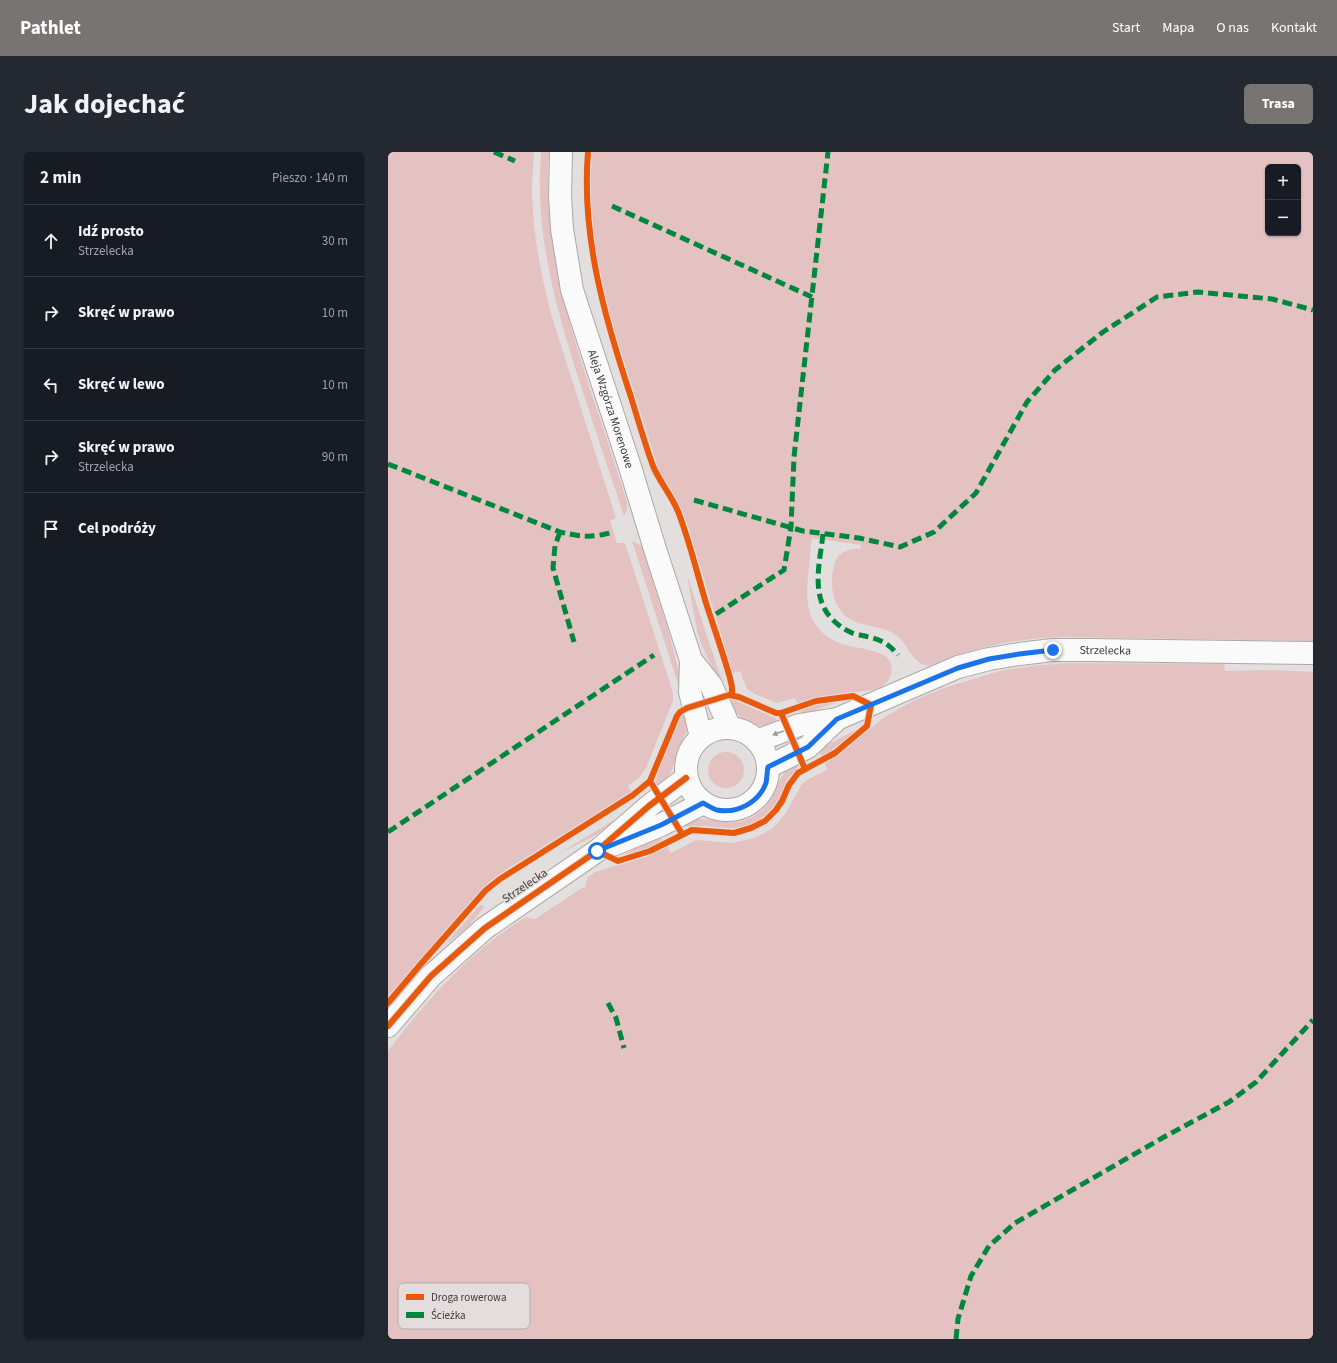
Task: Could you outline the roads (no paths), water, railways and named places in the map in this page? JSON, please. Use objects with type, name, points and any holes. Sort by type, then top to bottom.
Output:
[{"type":"main road","name":"Aleja Wzgórza Morenowe","points":[[562,152],[560,196],[562,229],[572,290],[691,660],[690,692],[701,737]]},
{"type":"main road","name":"Strzelecka","points":[[757,741],[799,725],[837,719],[958,668],[989,659],[1019,654],[1053,650],[1313,653]]},
{"type":"main road","name":"Aleja Wzgórza Morenowe","points":[[691,660],[711,685],[730,728]]},
{"type":"main road","name":"Strzelecka","points":[[768,767],[808,747],[837,719]]},
{"type":"main road","points":[[730,728],[749,734],[757,741],[765,753],[768,767],[766,782],[759,796],[747,806],[732,811],[717,810],[703,803],[692,792],[686,778],[686,762],[691,748],[701,737],[715,730],[730,728]]},
{"type":"main road","name":"Strzelecka","points":[[388,1026],[431,976],[485,928],[597,851],[649,806],[686,778]]},
{"type":"main road","name":"Strzelecka","points":[[597,851],[661,825],[703,803]]}]
